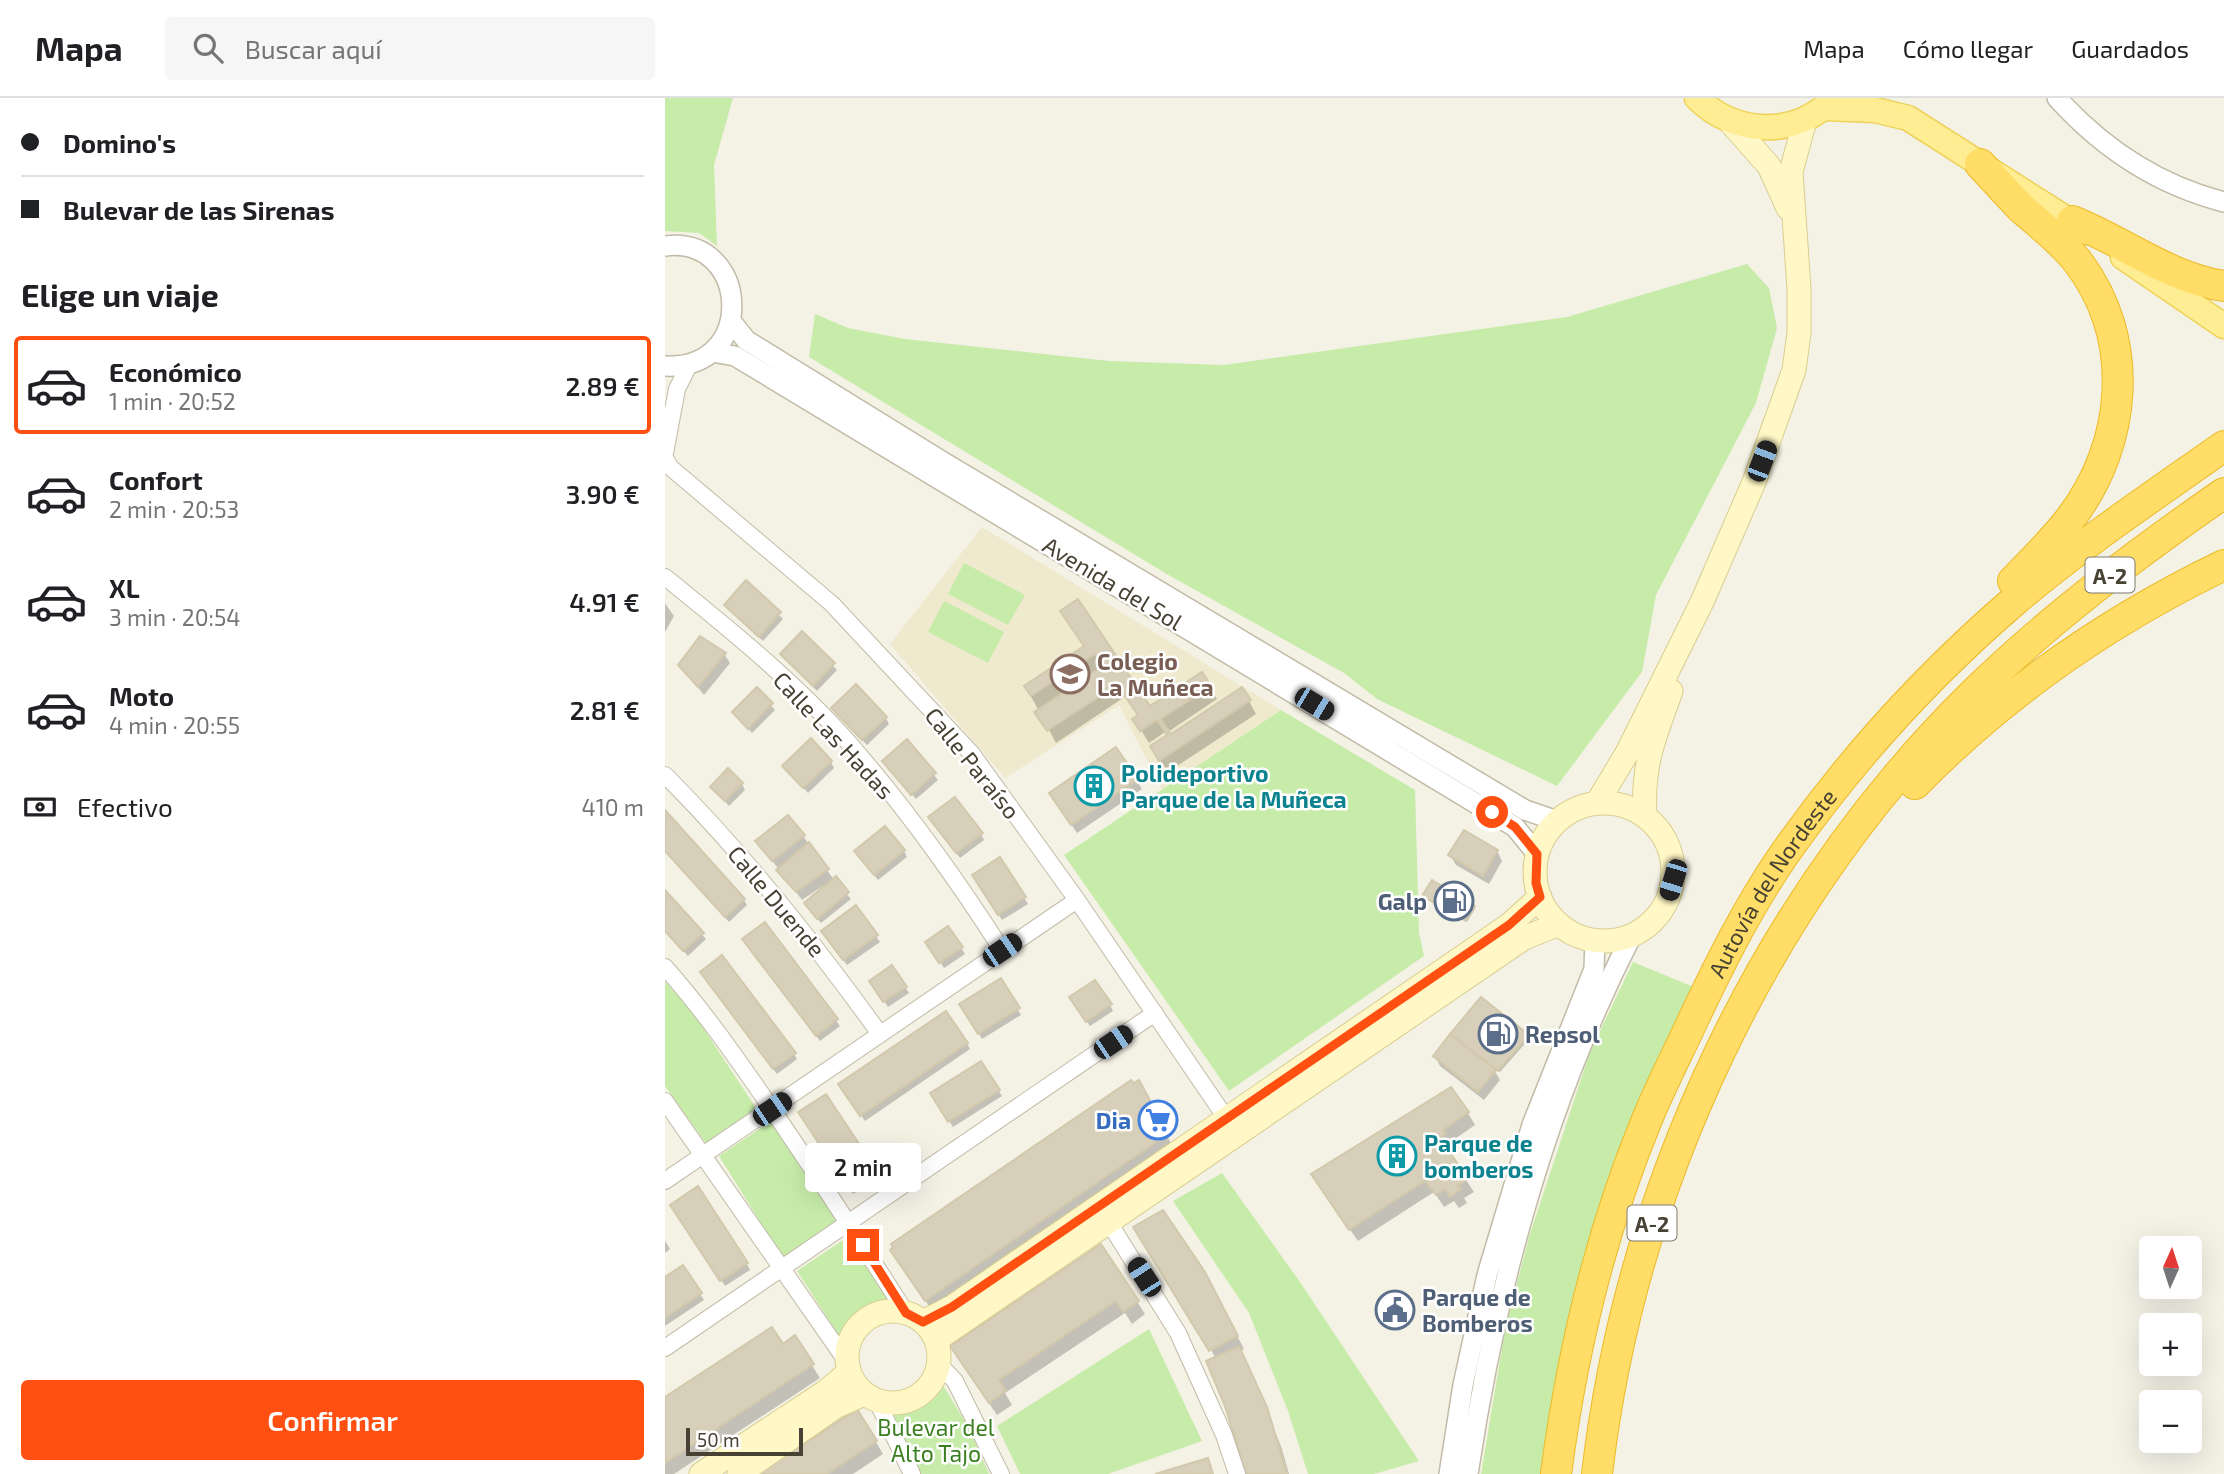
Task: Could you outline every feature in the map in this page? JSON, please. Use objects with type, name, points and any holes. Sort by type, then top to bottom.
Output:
[{"type":"highway","points":[[1930,682],[1976,619],[2071,519],[2101,469],[2117,412],[2119,385],[2111,330],[2090,280],[2061,242],[2022,208],[1980,164]]},
{"type":"highway","points":[[2072,221],[2111,237],[2182,275],[2224,286]]},
{"type":"highway","name":"Autovía del Nordeste","points":[[1556,1474],[1564,1411],[1587,1301],[1626,1174],[1674,1062],[1749,911],[1783,857],[1866,750],[1930,682],[2043,577],[2224,446]]},
{"type":"highway","name":"Autovía del Nordeste","points":[[1597,1474],[1626,1309],[1664,1188],[1712,1067],[1779,946],[1864,819],[1973,695],[2072,604],[2224,493]]},
{"type":"highway","points":[[1779,946],[1902,797],[1988,716],[2078,645],[2136,610],[2224,565]]},
{"type":"main road","points":[[1697,98],[1710,111],[1730,122],[1755,128],[1781,127],[1821,109],[1901,108],[1980,164],[2072,221],[2224,326]]},
{"type":"main road","points":[[1597,803],[1623,762],[1702,602],[1754,482],[1794,370],[1799,333],[1799,289],[1791,172],[1821,109]]},
{"type":"main road","points":[[1730,122],[1769,166],[1792,217]]},
{"type":"main road","points":[[1645,816],[1643,780],[1647,761],[1702,602]]},
{"type":"main road","points":[[1597,803],[1625,806],[1645,816],[1662,834],[1672,855],[1673,880],[1666,902],[1652,922],[1632,935],[1614,940],[1595,940],[1576,934],[1559,924],[1540,897],[1536,883],[1537,854],[1545,836],[1557,821],[1569,812],[1597,803]]},
{"type":"main road","points":[[922,1325],[1509,925],[1540,897]]},
{"type":"main road","points":[[922,1325],[1108,1221],[1524,937],[1559,924]]},
{"type":"main road","points":[[739,1474],[835,1407],[870,1398],[900,1404],[922,1394],[930,1386],[939,1364],[922,1325],[886,1312],[867,1319],[849,1342],[848,1367],[870,1398]]},
{"type":"main road","points":[[701,1474],[825,1392],[848,1367]]},
{"type":"street","points":[[2057,98],[2109,147],[2132,164],[2185,190],[2224,202]]},
{"type":"street","points":[[665,246],[687,247],[715,263],[731,290],[731,321],[721,343],[712,352],[689,365],[665,366]]},
{"type":"street","name":"Avenida del Sol","points":[[731,321],[747,340],[945,463],[1525,810],[1557,821]]},
{"type":"street","name":"Avenida del Sol","points":[[712,352],[735,356],[1326,711],[1515,827],[1537,854]]},
{"type":"street","points":[[665,455],[677,389],[689,365]]},
{"type":"street","name":"Calle Paraíso","points":[[665,455],[670,467],[832,604],[963,744],[1077,900],[1226,1118]]},
{"type":"street","name":"Calle Las Hadas","points":[[665,578],[747,643],[860,755],[948,868],[1002,950]]},
{"type":"street","name":"Calle Duende","points":[[665,775],[740,854],[819,949],[880,1034]]},
{"type":"street","points":[[665,1181],[1077,900]]},
{"type":"street","points":[[1468,1474],[1481,1387],[1526,1202],[1548,1131],[1582,1044],[1632,935]]},
{"type":"street","points":[[1449,1474],[1463,1385],[1487,1275],[1532,1125],[1594,969],[1595,940]]},
{"type":"street","points":[[665,967],[687,991],[772,1109],[922,1325]]},
{"type":"street","points":[[665,1348],[1155,1013]]},
{"type":"street","points":[[665,1101],[705,1154],[848,1367]]},
{"type":"street","points":[[1108,1221],[1178,1334],[1224,1435],[1237,1474]]},
{"type":"street","points":[[939,1364],[955,1381],[1001,1474]]},
{"type":"street","points":[[870,1398],[912,1474]]},
{"type":"shaded area","name":"Colegio La Muñeca","points":[[982,527],[1281,710],[1162,789],[1119,705],[1005,778],[890,644]]},
{"type":"green space","points":[[665,98],[733,98],[714,165],[717,246],[699,233],[665,231]]},
{"type":"green space","points":[[1747,264],[1769,288],[1777,328],[1756,403],[1656,595],[1642,672],[1557,786],[1377,699],[1344,673],[1165,573],[809,357],[815,314],[848,328],[905,339],[1109,361],[1224,365],[1567,317]]},
{"type":"green space","points":[[964,563],[1025,595],[1008,625],[948,594]]},
{"type":"green space","points":[[944,601],[1004,632],[988,663],[928,632]]},
{"type":"green space","points":[[1281,710],[1415,790],[1419,933],[1424,956],[1229,1091],[1064,855]]},
{"type":"green space","points":[[1633,962],[1706,992],[1648,1116],[1556,1474],[1481,1474],[1505,1330],[1529,1237],[1590,1052]]},
{"type":"green space","points":[[665,981],[694,1014],[756,1108],[706,1143],[665,1086]]},
{"type":"green space","points":[[771,1121],[837,1222],[783,1258],[719,1156]]},
{"type":"green space","points":[[1222,1173],[1300,1282],[1419,1461],[1374,1474],[1308,1474],[1288,1411],[1249,1313],[1173,1201]]},
{"type":"green space","points":[[849,1236],[892,1303],[859,1310],[844,1327],[840,1337],[797,1271]]},
{"type":"green space","points":[[1149,1329],[1202,1441],[1108,1474],[1020,1474],[997,1426]]},
{"type":"green space","name":"Bulevar del Alto Tajo","points":[[936,1374],[968,1426],[989,1474],[916,1474],[889,1403]]},
{"type":"building","points":[[746,580],[781,612],[759,637],[724,605]]},
{"type":"building","points":[[1078,599],[1150,706],[1202,672],[1211,686],[1161,719],[1171,734],[1242,687],[1251,700],[1159,761],[1150,746],[1167,735],[1157,720],[1140,731],[1132,719],[1138,715],[1117,685],[1047,731],[1034,712],[1103,666],[1095,654],[1031,696],[1024,686],[1084,646],[1060,611]]},
{"type":"building","points":[[802,631],[835,663],[813,686],[780,654]]},
{"type":"building","points":[[700,636],[726,653],[698,687],[678,665]]},
{"type":"building","points":[[856,684],[887,717],[862,740],[831,708]]},
{"type":"building","points":[[757,687],[773,703],[748,729],[732,712]]},
{"type":"building","points":[[811,738],[832,761],[803,788],[782,766]]},
{"type":"building","points":[[907,739],[936,773],[911,795],[882,761]]},
{"type":"building","name":"Polideportivo Parque de la Muñeca","points":[[1116,747],[1138,779],[1071,825],[1049,793]]},
{"type":"building","points":[[728,768],[743,783],[725,801],[710,787]]},
{"type":"building","points":[[955,797],[983,833],[956,853],[928,817]]},
{"type":"building","points":[[665,810],[745,899],[725,917],[665,851]]},
{"type":"building","points":[[788,815],[805,835],[772,861],[755,841]]},
{"type":"building","points":[[885,826],[905,850],[874,875],[854,851]]},
{"type":"building","points":[[1464,830],[1498,850],[1483,876],[1448,855]]},
{"type":"building","points":[[809,842],[829,869],[796,892],[776,870]]},
{"type":"building","points":[[1000,857],[1026,897],[998,915],[972,875]]},
{"type":"building","points":[[836,876],[849,892],[817,919],[804,903]]},
{"type":"building","points":[[1432,880],[1475,906],[1466,921],[1422,896]]},
{"type":"building","points":[[665,890],[704,933],[683,951],[665,931]]},
{"type":"building","points":[[856,905],[878,935],[843,960],[821,931]]},
{"type":"building","points":[[765,922],[838,1019],[816,1036],[742,939]]},
{"type":"building","points":[[948,926],[963,947],[939,963],[925,942]]},
{"type":"building","points":[[722,955],[796,1053],[773,1069],[700,972]]},
{"type":"building","points":[[892,965],[907,987],[883,1002],[869,981]]},
{"type":"building","points":[[1001,978],[1020,1008],[978,1034],[959,1004]]},
{"type":"building","points":[[1095,980],[1112,1004],[1086,1022],[1069,997]]},
{"type":"building","points":[[1481,997],[1529,1035],[1498,1071],[1450,1034]]},
{"type":"building","points":[[946,1011],[968,1043],[860,1116],[838,1084]]},
{"type":"building","points":[[1450,1034],[1496,1070],[1478,1092],[1433,1056]]},
{"type":"building","points":[[981,1061],[1000,1090],[948,1122],[930,1093]]},
{"type":"building","points":[[1131,1080],[1134,1083],[1139,1080],[1168,1134],[925,1301],[890,1250],[893,1247],[891,1244]]},
{"type":"building","name":"Parque de bomberos","points":[[1451,1087],[1469,1112],[1443,1130],[1446,1134],[1440,1138],[1468,1179],[1458,1185],[1461,1189],[1450,1197],[1445,1189],[1436,1195],[1425,1181],[1349,1230],[1311,1174]]},
{"type":"building","points":[[826,1094],[877,1171],[849,1189],[798,1112]]},
{"type":"building","points":[[698,1186],[748,1263],[720,1281],[670,1205]]},
{"type":"building","points":[[1163,1210],[1205,1272],[1238,1336],[1209,1351],[1133,1227]]},
{"type":"building","points":[[1101,1244],[1139,1301],[1123,1312],[1116,1301],[999,1380],[1006,1391],[989,1403],[950,1346]]},
{"type":"building","points":[[683,1265],[702,1293],[665,1318],[665,1277]]},
{"type":"building","points":[[772,1327],[783,1344],[795,1335],[814,1364],[665,1463],[665,1397]]},
{"type":"building","points":[[1239,1346],[1267,1407],[1287,1474],[1246,1474],[1225,1406],[1206,1361]]},
{"type":"building","points":[[857,1409],[877,1441],[827,1474],[758,1474]]},
{"type":"building","points":[[1208,1458],[1213,1474],[1155,1474]]},
{"type":"place","name":"Colegio La Muñeca","points":[[1070,674]]},
{"type":"place","name":"Polideportivo Parque de la Muñeca","points":[[1094,786]]},
{"type":"place","name":"Galp","points":[[1454,901]]},
{"type":"place","name":"Repsol","points":[[1498,1034]]},
{"type":"place","name":"Dia","points":[[1158,1120]]},
{"type":"place","name":"Parque de bomberos","points":[[1397,1156]]},
{"type":"place","name":"Parque de Bomberos","points":[[1395,1310]]},
{"type":"route","points":[[863,1245],[906,1313],[923,1322],[952,1307],[1509,925],[1540,897],[1536,883],[1537,854],[1515,827],[1492,812]]}]
